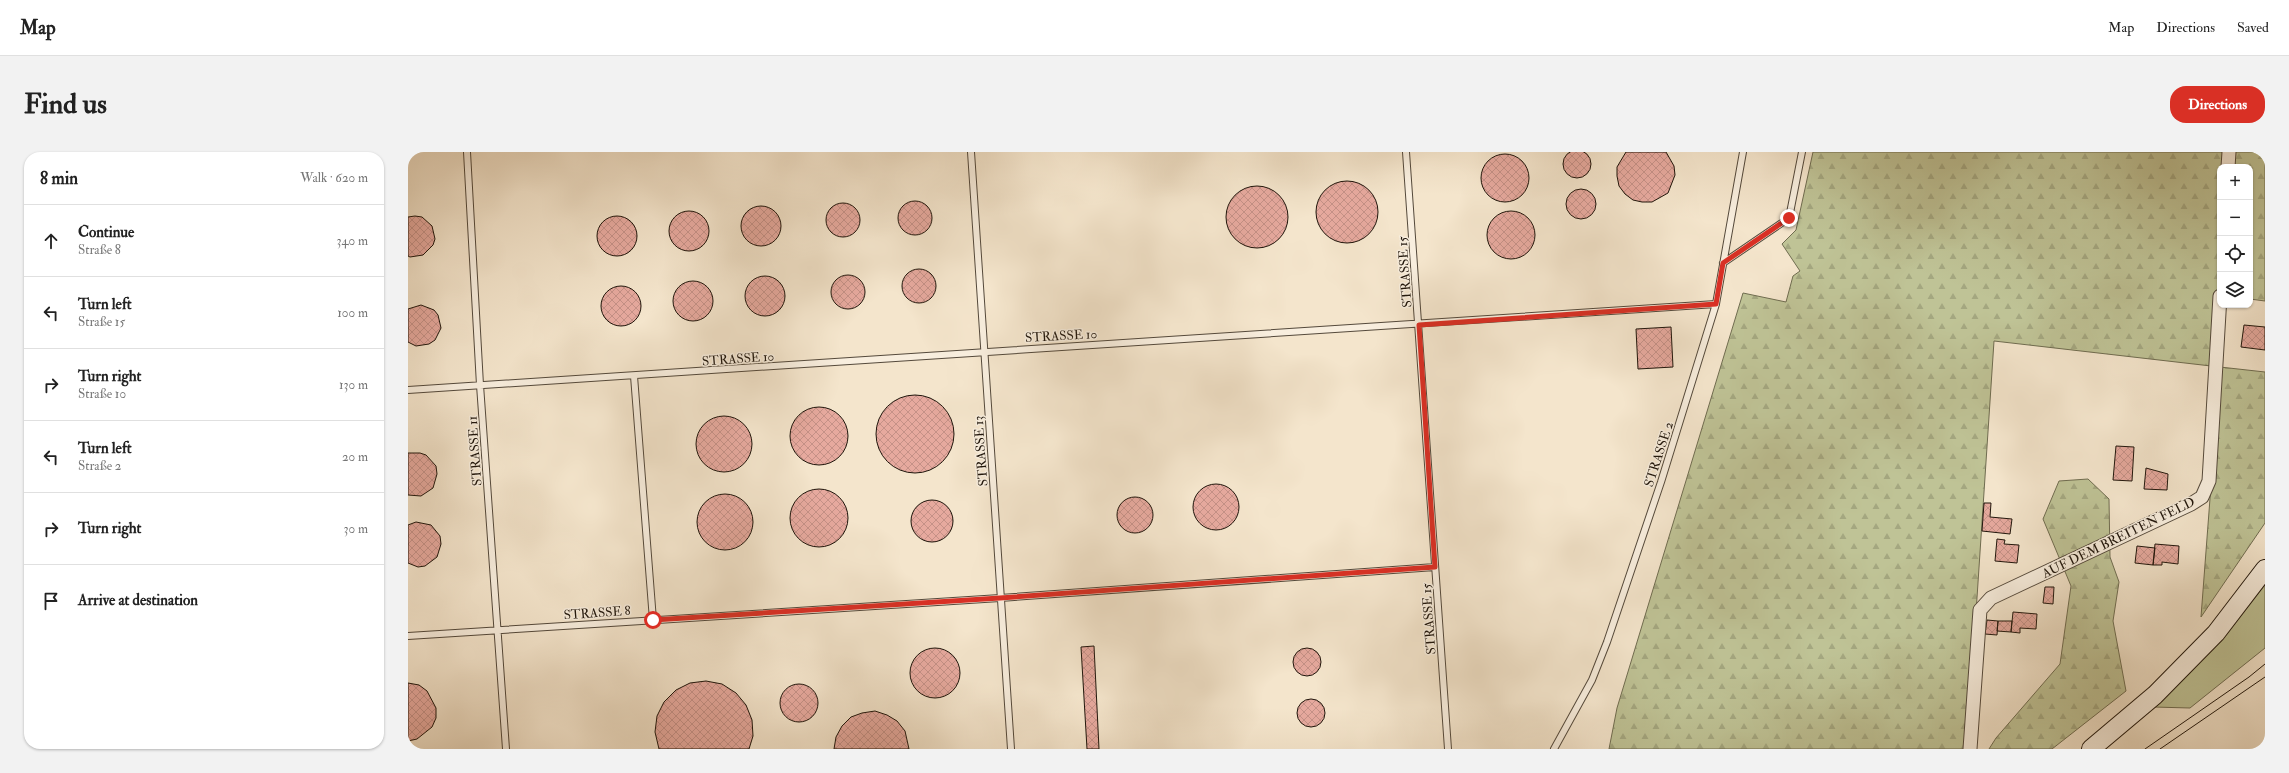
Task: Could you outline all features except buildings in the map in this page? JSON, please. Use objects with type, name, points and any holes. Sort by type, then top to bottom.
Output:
[{"type":"main road","points":[[2090,749],[2155,695],[2216,633],[2265,569]]},
{"type":"street","points":[[2228,164],[2229,152]]},
{"type":"street","name":"AUF DEM BREITEN FELD","points":[[1970,749],[1980,610],[1991,598],[2191,504],[2202,497],[2208,481],[2219,308]]},
{"type":"lane","name":"STRASSE 11","points":[[467,152],[480,385],[506,749]]},
{"type":"lane","name":"STRASSE 13","points":[[970,152],[1011,749]]},
{"type":"lane","name":"STRASSE 15","points":[[1406,152],[1448,749]]},
{"type":"lane","name":"STRASSE 2","points":[[1554,749],[1592,680],[1607,642],[1661,482],[1716,304],[1742,152]]},
{"type":"lane","points":[[1723,263],[1789,218],[1802,152]]},
{"type":"lane","name":"STRASSE 10","points":[[408,390],[634,376],[984,351],[1419,325],[1716,304]]},
{"type":"lane","points":[[634,376],[653,620]]},
{"type":"lane","name":"STRASSE 8","points":[[408,636],[1000,598],[1435,567]]},
{"type":"green space","points":[[1813,152],[2265,152],[2265,301],[2253,299],[2253,164],[2217,164],[2217,308],[2220,308],[2211,366],[1994,341],[1967,749],[1609,749],[1617,708],[1743,293],[1786,302],[1793,276],[1800,271],[1782,244],[1796,230]]},
{"type":"green space","points":[[2220,367],[2265,372],[2265,523],[2201,617]]},
{"type":"green space","points":[[2088,479],[2109,499],[2110,557],[2119,582],[2113,621],[2126,691],[2052,749],[1989,749],[1996,738],[2060,664],[2071,586],[2043,519],[2059,481]]},
{"type":"green space","points":[[2265,584],[2265,648],[2190,708],[2153,707],[2216,643]]},
{"type":"tram line","points":[[2145,749],[2249,677],[2265,664]]},
{"type":"tram line","points":[[2160,749],[2265,677]]},
{"type":"route","points":[[653,620],[1000,598],[1435,567],[1419,325],[1716,304],[1723,263],[1789,218]]}]
